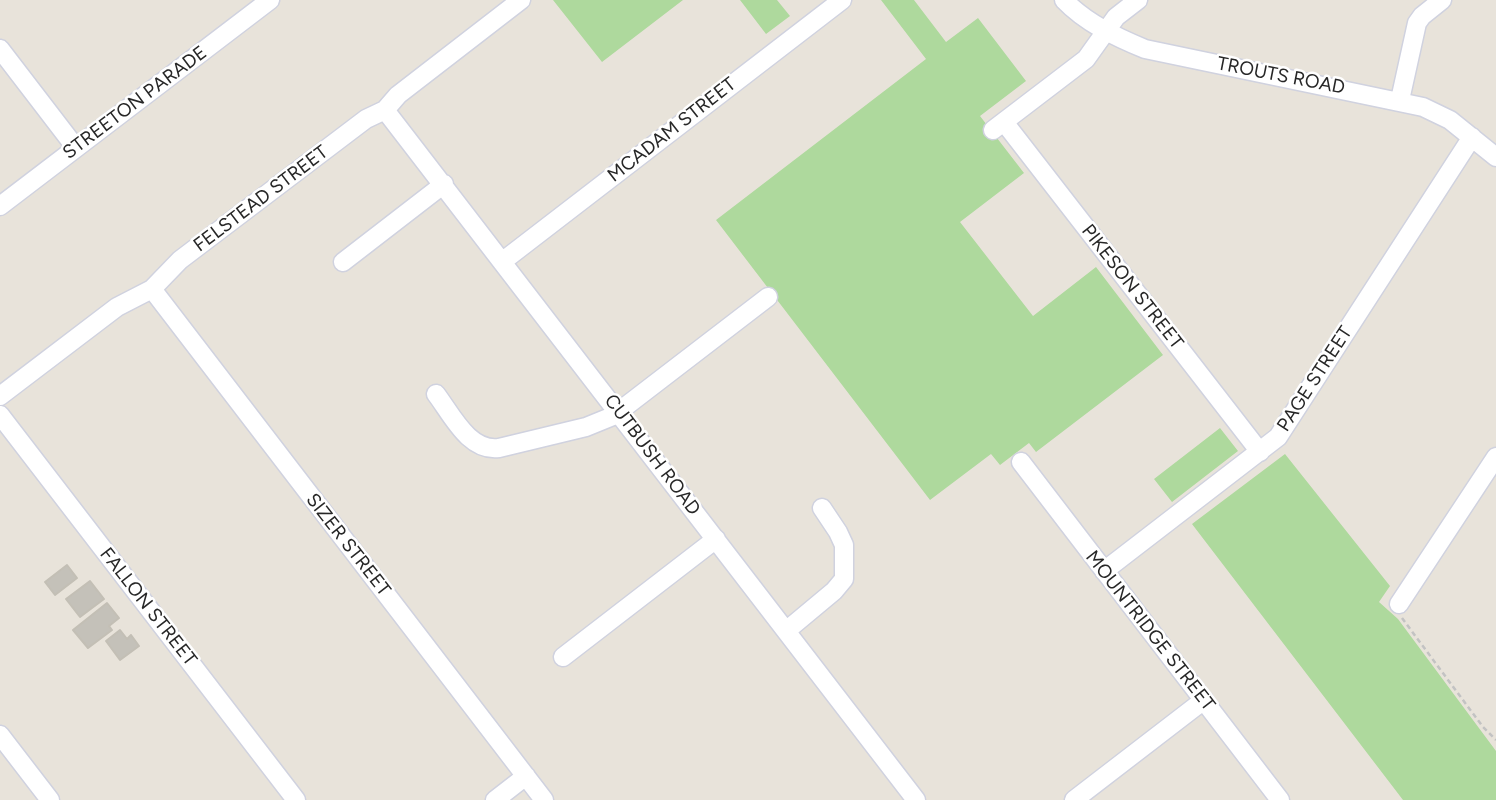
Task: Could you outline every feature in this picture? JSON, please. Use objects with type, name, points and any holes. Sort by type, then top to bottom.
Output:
[{"type":"street","name":"STREETON PARADE","points":[[0,205],[270,0]]},
{"type":"street","name":"FELSTEAD STREET","points":[[0,396],[117,307],[152,289],[171,268],[223,227],[366,119],[386,110],[398,95],[522,0]]},
{"type":"street","name":"MCADAM STREET","points":[[503,261],[842,0]]},
{"type":"street","name":"TROUTS ROAD","points":[[1064,0],[1105,31],[1145,49],[1400,100],[1437,112],[1472,136],[1496,157]]},
{"type":"street","points":[[1105,31],[1116,17],[1138,0]]},
{"type":"street","points":[[1400,100],[1417,23],[1442,0]]},
{"type":"street","name":"PIKESON STREET","points":[[1105,31],[1086,59],[999,126],[1260,452]]},
{"type":"street","points":[[0,49],[76,148]]},
{"type":"street","name":"CUTBUSH ROAD","points":[[386,110],[916,800]]},
{"type":"street","name":"PAGE STREET","points":[[1104,571],[1260,452],[1283,429],[1472,136]]},
{"type":"street","points":[[342,262],[444,184]]},
{"type":"street","name":"SIZER STREET","points":[[152,289],[544,800]]},
{"type":"street","points":[[436,394],[470,438],[479,445],[492,449],[586,427],[619,411],[768,297]]},
{"type":"street","name":"FALLON STREET","points":[[0,415],[296,800]]},
{"type":"street","points":[[1399,604],[1496,457]]},
{"type":"street","name":"MOUNTRIDGE STREET","points":[[1021,462],[1280,800]]},
{"type":"street","points":[[786,631],[834,592],[844,579],[844,545],[821,508]]},
{"type":"street","points":[[563,657],[716,539]]},
{"type":"street","points":[[1074,800],[1203,700]]},
{"type":"street","points":[[0,735],[50,800]]},
{"type":"street","points":[[495,800],[526,776]]},
{"type":"path","points":[[1399,604],[1402,618],[1483,727],[1496,740]]},
{"type":"green space","points":[[553,0],[683,0],[602,62]]},
{"type":"green space","points":[[740,0],[777,0],[790,16],[766,34]]},
{"type":"green space","points":[[881,0],[914,0],[946,42],[978,18],[1026,81],[980,116],[1024,173],[960,222],[1033,316],[1096,267],[1163,355],[1036,452],[1029,443],[1000,465],[991,454],[930,500],[716,220],[926,59]]},
{"type":"green space","points":[[1220,428],[1238,451],[1172,502],[1154,479]]},
{"type":"green space","points":[[1285,454],[1390,586],[1379,602],[1398,619],[1496,751],[1496,800],[1403,800],[1192,524]]},
{"type":"building","points":[[67,565],[77,578],[55,595],[45,582]]},
{"type":"building","points":[[90,581],[104,599],[80,617],[66,599]]},
{"type":"building","points":[[107,603],[119,618],[109,626],[112,630],[88,648],[73,630]]},
{"type":"building","points":[[120,630],[127,639],[131,635],[139,646],[120,660],[106,641]]}]
